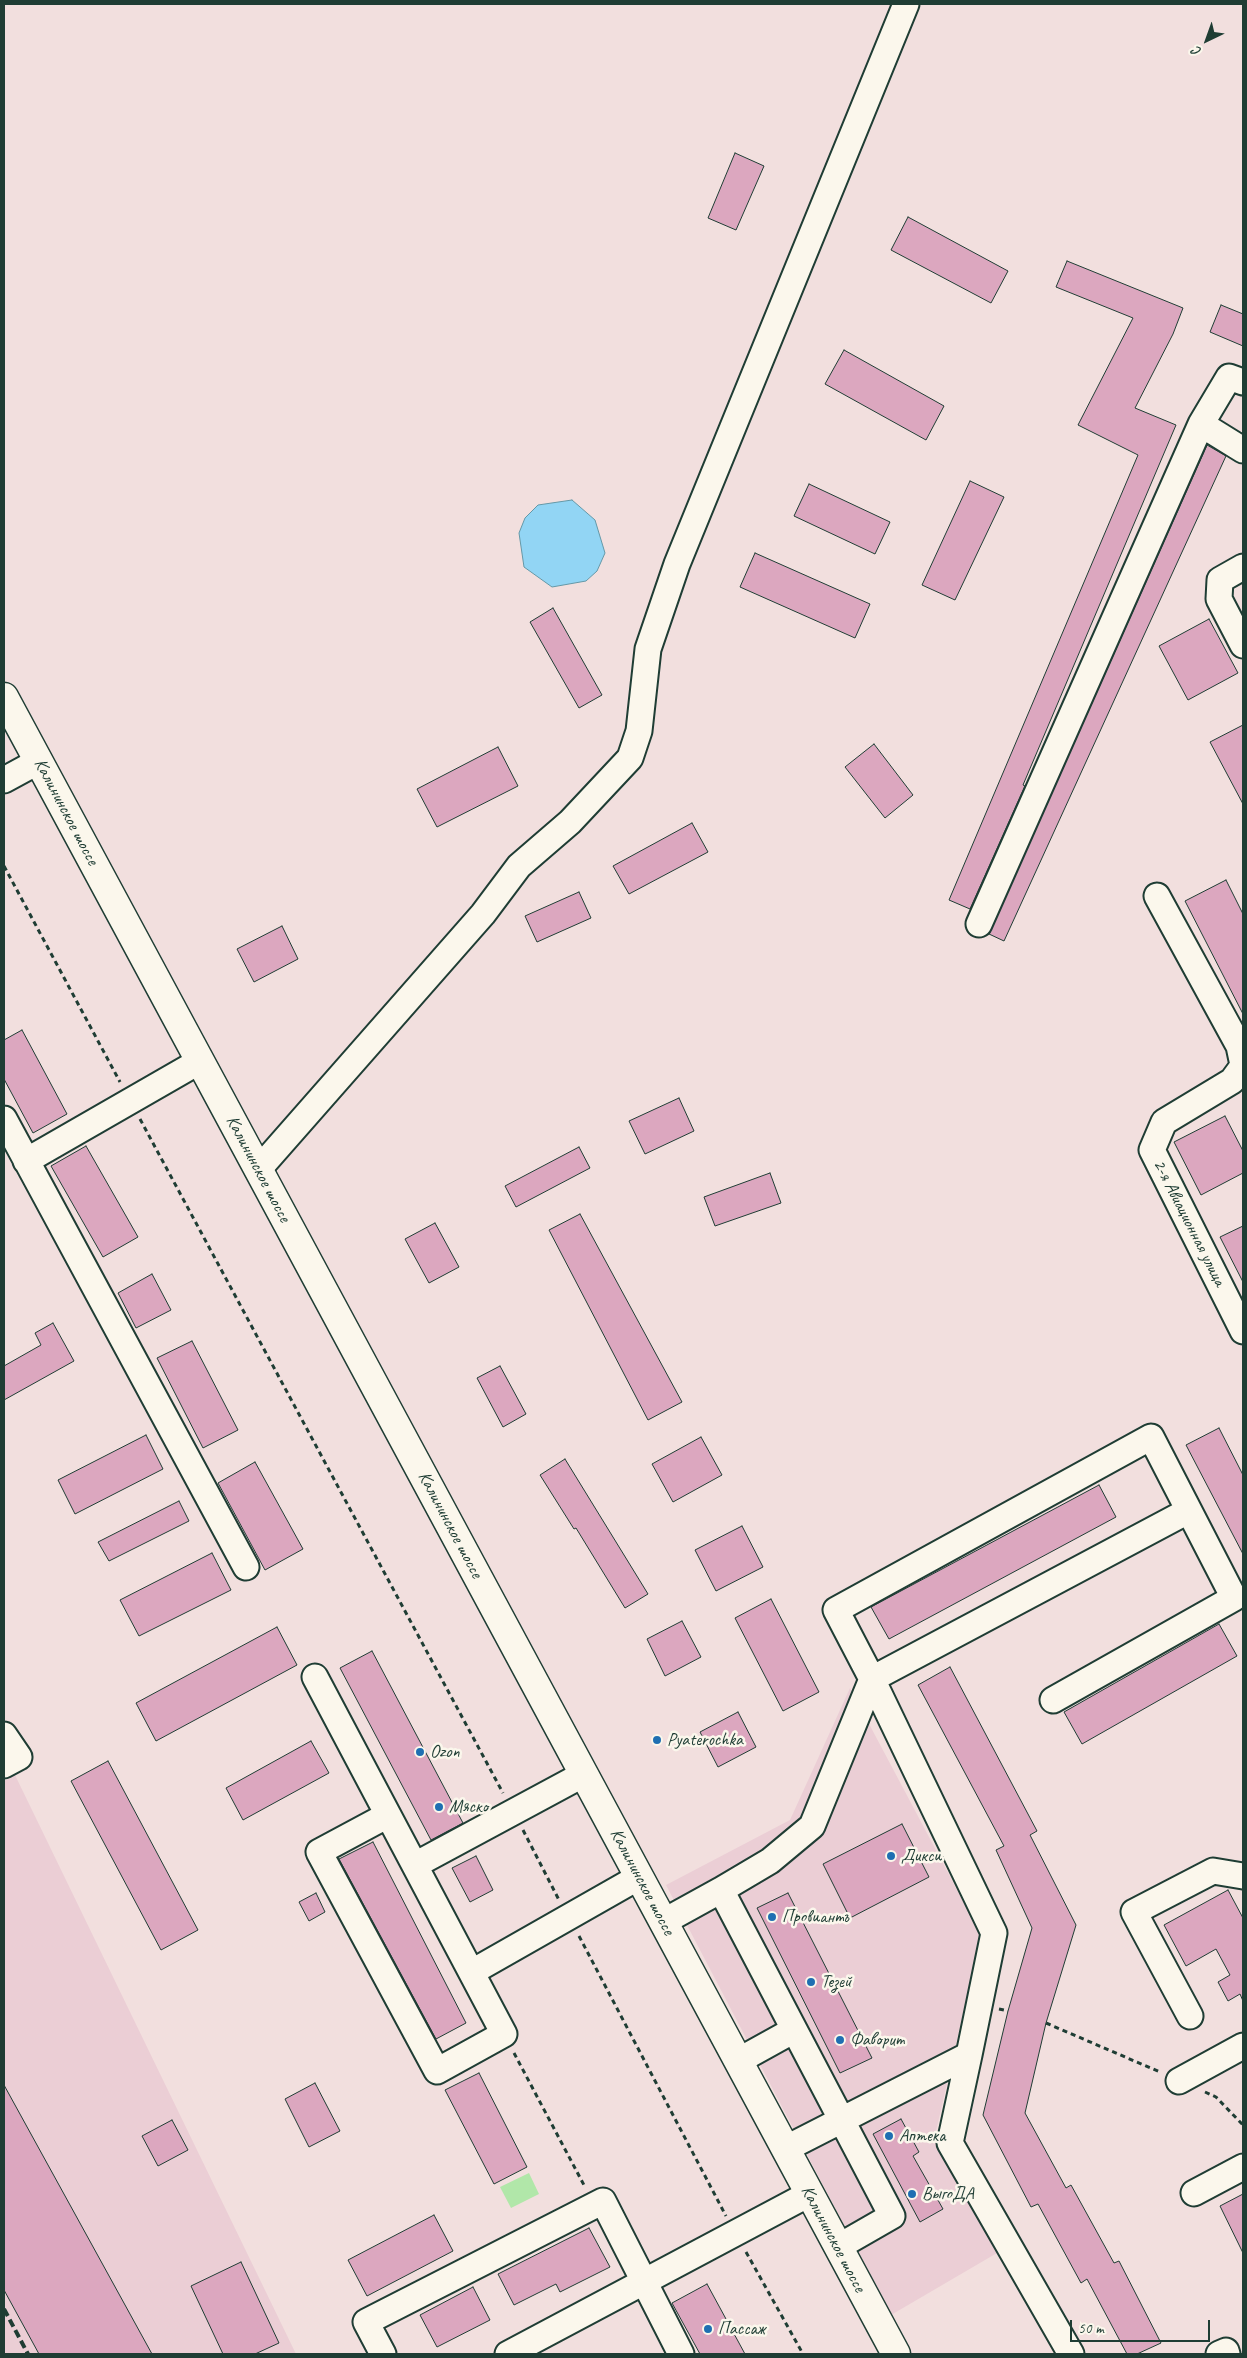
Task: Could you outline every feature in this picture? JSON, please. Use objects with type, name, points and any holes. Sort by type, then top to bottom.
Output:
[{"type":"main road","name":"Калининское шоссе","points":[[4,697],[896,2354]]},
{"type":"street","points":[[258,1170],[483,914],[519,866],[570,822],[630,758],[639,731],[648,649],[677,564],[906,4]]},
{"type":"street","points":[[979,924],[1201,424],[1230,377],[1243,382]]},
{"type":"street","points":[[1201,424],[1243,450]]},
{"type":"street","points":[[1243,566],[1220,580],[1219,599],[1243,645]]},
{"type":"street","points":[[4,780],[39,761]]},
{"type":"street","name":"2-я Авиационная улица","points":[[1157,896],[1240,1046],[1243,1066],[1232,1081],[1164,1122],[1152,1150],[1243,1331]]},
{"type":"street","points":[[26,1162],[200,1061]]},
{"type":"street","points":[[4,1119],[246,1568]]},
{"type":"street","points":[[1053,1700],[1234,1598],[1151,1437],[836,1610],[872,1679],[994,1933],[950,2144],[1071,2354]]},
{"type":"street","points":[[663,1922],[770,1861],[812,1826],[872,1679],[1188,1510]]},
{"type":"street","points":[[315,1677],[416,1865],[504,2034],[437,2071],[319,1852],[388,1814]]},
{"type":"street","points":[[4,1735],[19,1757],[4,1765]]},
{"type":"street","points":[[416,1865],[584,1774]]},
{"type":"street","points":[[1190,2016],[1134,1912],[1213,1871],[1243,1876]]},
{"type":"street","points":[[472,1972],[639,1877]]},
{"type":"street","points":[[721,1890],[892,2216],[838,2246]]},
{"type":"street","points":[[738,2061],[794,2030]]},
{"type":"street","points":[[1179,2081],[1243,2046]]},
{"type":"street","points":[[785,2149],[969,2055]]},
{"type":"street","points":[[1194,2193],[1243,2167]]},
{"type":"street","points":[[508,2354],[809,2194]]},
{"type":"street","points":[[383,2354],[366,2322],[603,2200],[681,2354]]},
{"type":"street","points":[[1219,2354],[1226,2351],[1227,2354]]},
{"type":"path","points":[[4,866],[514,1812],[735,2233],[802,2354]]},
{"type":"path","points":[[1046,2023],[1216,2096],[1243,2125]]},
{"type":"path","points":[[504,2034],[594,2205]]},
{"type":"shaded area","points":[[850,1688],[981,1935],[934,2140],[997,2253],[891,2315],[666,1885],[790,1820]]},
{"type":"shaded area","points":[[15,1775],[296,2354],[4,2354],[4,1781]]},
{"type":"green space","points":[[529,2173],[539,2194],[511,2208],[500,2187]]},
{"type":"water","points":[[572,500],[595,520],[605,553],[597,571],[586,581],[552,587],[524,567],[519,533],[525,518],[538,505]]},
{"type":"building","points":[[735,153],[764,166],[736,230],[708,218]]},
{"type":"building","points":[[908,217],[1008,271],[991,303],[891,250]]},
{"type":"building","points":[[1067,261],[1183,308],[1173,334],[1135,408],[1176,425],[1023,785],[1025,786],[970,909],[949,900],[1138,455],[1078,425],[1133,318],[1056,287]]},
{"type":"building","points":[[1221,305],[1243,314],[1243,346],[1210,332]]},
{"type":"building","points":[[844,350],[944,406],[926,440],[825,384]]},
{"type":"building","points":[[1207,445],[1226,456],[1004,941],[989,934]]},
{"type":"building","points":[[970,481],[1004,497],[955,600],[922,585]]},
{"type":"building","points":[[809,484],[890,522],[875,554],[794,516]]},
{"type":"building","points":[[755,553],[870,604],[855,638],[740,587]]},
{"type":"building","points":[[553,608],[602,695],[579,708],[530,622]]},
{"type":"building","points":[[1209,619],[1238,673],[1188,700],[1159,646]]},
{"type":"building","points":[[1243,725],[1243,804],[1210,742]]},
{"type":"building","points":[[874,744],[913,795],[885,818],[845,767]]},
{"type":"building","points":[[498,747],[518,786],[437,827],[417,789]]},
{"type":"building","points":[[692,823],[708,852],[629,894],[613,866]]},
{"type":"building","points":[[1226,880],[1243,914],[1243,1014],[1185,901]]},
{"type":"building","points":[[579,892],[591,918],[537,942],[525,916]]},
{"type":"building","points":[[282,926],[298,959],[254,982],[237,949]]},
{"type":"building","points":[[22,1030],[67,1114],[33,1133],[4,1079],[4,1040]]},
{"type":"building","points":[[679,1098],[694,1131],[645,1154],[629,1121]]},
{"type":"building","points":[[1225,1116],[1243,1151],[1243,1173],[1201,1195],[1174,1142]]},
{"type":"building","points":[[86,1146],[138,1237],[103,1257],[51,1166]]},
{"type":"building","points":[[579,1147],[590,1168],[516,1207],[505,1186]]},
{"type":"building","points":[[770,1173],[781,1203],[715,1226],[704,1197]]},
{"type":"building","points":[[580,1214],[682,1402],[648,1420],[549,1230]]},
{"type":"building","points":[[435,1223],[459,1267],[429,1283],[405,1239]]},
{"type":"building","points":[[1243,1226],[1243,1282],[1220,1237]]},
{"type":"building","points":[[152,1274],[171,1310],[136,1328],[118,1293]]},
{"type":"building","points":[[53,1323],[74,1361],[4,1400],[4,1366],[41,1345],[35,1333]]},
{"type":"building","points":[[192,1341],[238,1430],[203,1448],[157,1358]]},
{"type":"building","points":[[500,1366],[526,1414],[503,1427],[477,1378]]},
{"type":"building","points":[[1219,1428],[1243,1475],[1243,1554],[1186,1445]]},
{"type":"building","points":[[146,1435],[163,1469],[75,1514],[58,1480]]},
{"type":"building","points":[[701,1437],[722,1475],[673,1502],[652,1464]]},
{"type":"building","points":[[565,1459],[648,1594],[625,1608],[576,1528],[574,1529],[540,1475]]},
{"type":"building","points":[[255,1462],[303,1549],[265,1570],[218,1483]]},
{"type":"building","points":[[1099,1485],[1116,1517],[889,1639],[871,1607]]},
{"type":"building","points":[[179,1501],[189,1521],[109,1561],[98,1542]]},
{"type":"building","points":[[742,1526],[763,1567],[716,1591],[695,1550]]},
{"type":"building","points":[[212,1553],[231,1590],[139,1636],[120,1600]]},
{"type":"building","points":[[771,1599],[819,1692],[783,1711],[735,1618]]},
{"type":"building","points":[[682,1621],[701,1657],[665,1676],[647,1639]]},
{"type":"building","points":[[1219,1624],[1237,1656],[1082,1744],[1064,1712]]},
{"type":"building","points":[[277,1627],[297,1665],[156,1741],[136,1703]]},
{"type":"building","points":[[372,1651],[463,1823],[431,1840],[340,1668]]},
{"type":"building","points":[[950,1667],[1037,1831],[1030,1835],[1076,1925],[1046,2023],[1025,2113],[1066,2188],[1071,2185],[1114,2263],[1119,2261],[1161,2343],[1137,2354],[1127,2354],[1087,2279],[1081,2283],[1038,2204],[1031,2207],[983,2115],[1008,2011],[1032,1928],[996,1850],[1004,1846],[918,1685]]},
{"type":"building","points":[[738,1712],[756,1747],[718,1767],[700,1732]]},
{"type":"building","points":[[311,1741],[329,1773],[243,1820],[226,1788]]},
{"type":"building","points":[[108,1761],[198,1930],[161,1950],[71,1781]]},
{"type":"building","points":[[902,1824],[929,1877],[850,1918],[823,1864]]},
{"type":"building","points":[[373,1842],[466,2023],[436,2039],[339,1859]]},
{"type":"building","points":[[476,1856],[493,1890],[470,1902],[452,1868]]},
{"type":"building","points":[[1228,1890],[1243,1918],[1243,2001],[1240,1994],[1228,2001],[1218,1982],[1230,1975],[1216,1949],[1186,1966],[1164,1925]]},
{"type":"building","points":[[316,1893],[325,1912],[309,1921],[299,1902]]},
{"type":"building","points":[[788,1893],[872,2058],[840,2073],[757,1908]]},
{"type":"building","points":[[479,2073],[527,2167],[494,2184],[445,2090]]},
{"type":"building","points":[[315,2083],[340,2131],[309,2147],[285,2099]]},
{"type":"building","points":[[4,2085],[152,2354],[39,2354],[4,2290]]},
{"type":"building","points":[[901,2119],[919,2152],[913,2156],[943,2209],[920,2222],[873,2134]]},
{"type":"building","points":[[172,2120],[188,2150],[158,2166],[142,2136]]},
{"type":"building","points":[[1243,2194],[1243,2253],[1220,2206]]},
{"type":"building","points":[[434,2215],[453,2251],[367,2296],[348,2260]]},
{"type":"building","points":[[589,2228],[610,2267],[560,2292],[556,2284],[514,2305],[498,2274]]},
{"type":"building","points":[[241,2262],[279,2343],[255,2354],[223,2354],[191,2286]]},
{"type":"building","name":"Пассаж","points":[[707,2284],[745,2354],[700,2354],[672,2303]]},
{"type":"building","points":[[473,2287],[490,2320],[437,2347],[420,2315]]},
{"type":"railway","points":[[4,2309],[28,2354]]},
{"type":"place","name":"Pyaterochka","points":[[657,1740]]},
{"type":"place","name":"Ozon","points":[[420,1752]]},
{"type":"place","name":"Мяско","points":[[439,1807]]},
{"type":"place","name":"Дикси","points":[[891,1856]]},
{"type":"place","name":"Провиантъ","points":[[772,1917]]},
{"type":"place","name":"Тезей","points":[[811,1982]]},
{"type":"place","name":"Фаворит","points":[[840,2040]]},
{"type":"place","name":"Аптека","points":[[889,2136]]},
{"type":"place","name":"ВыгоДА","points":[[912,2194]]},
{"type":"place","name":"Пассаж","points":[[708,2329]]}]
